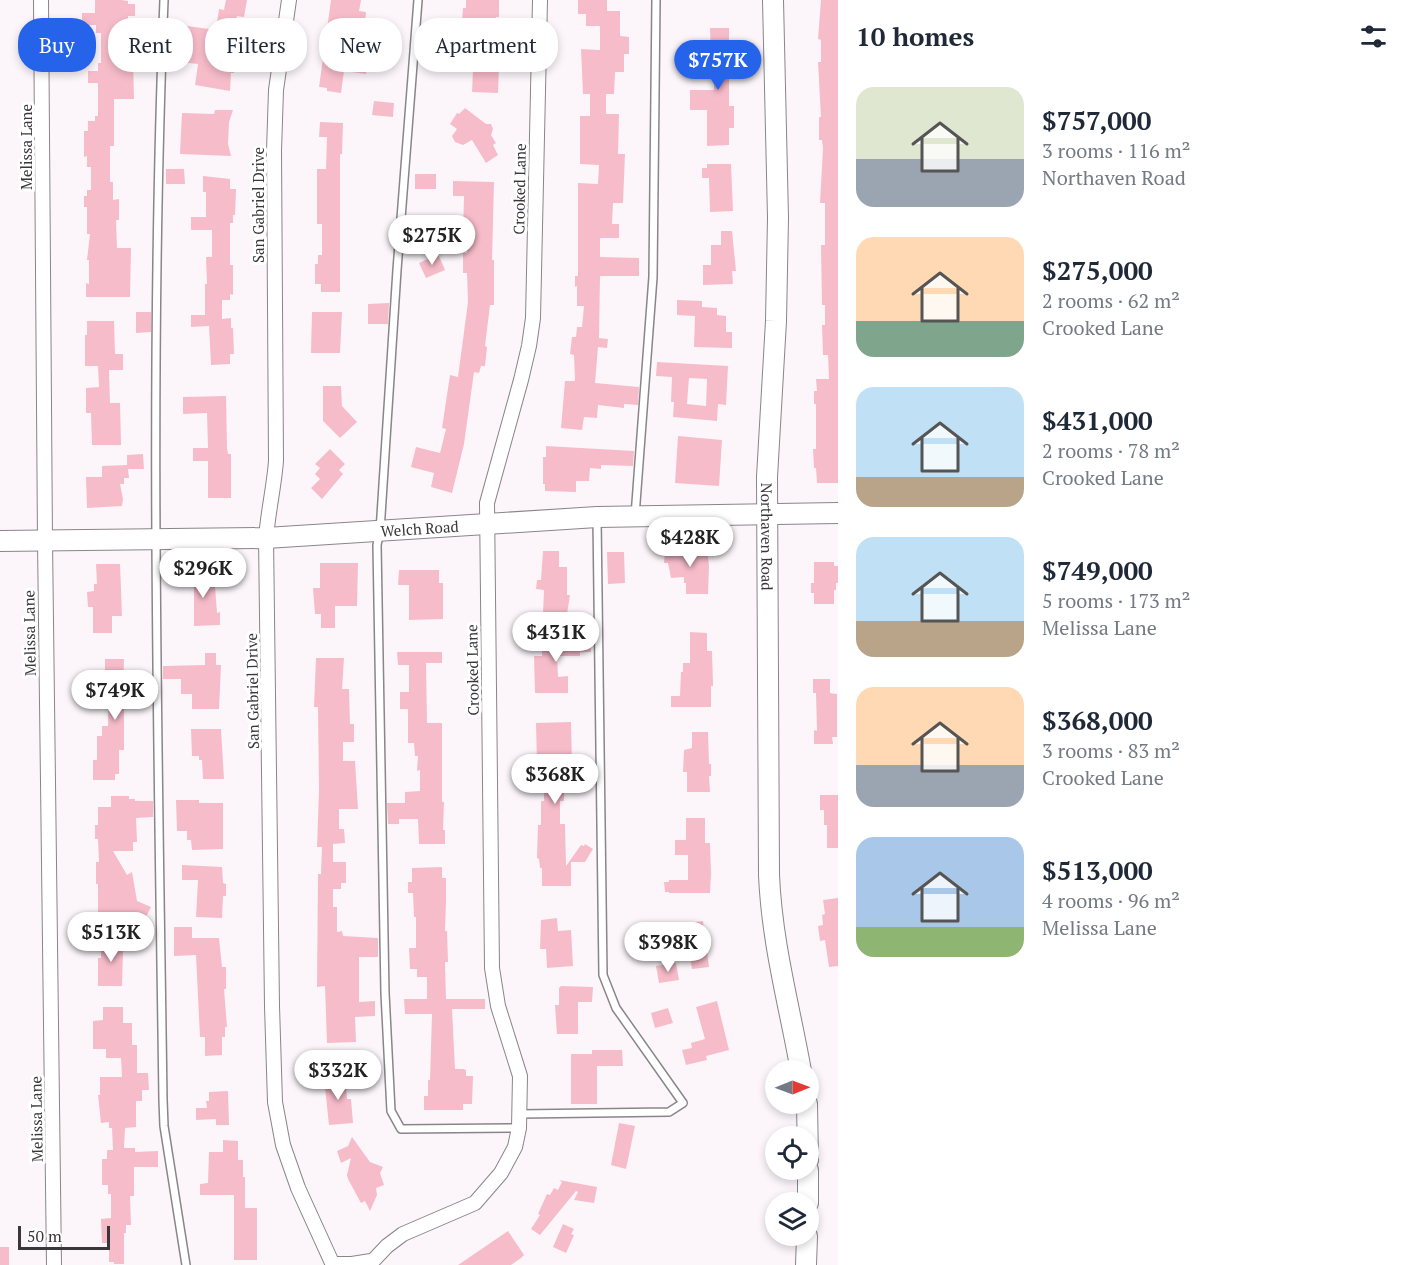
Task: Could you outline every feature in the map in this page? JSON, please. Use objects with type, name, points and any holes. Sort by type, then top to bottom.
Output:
[{"type":"street","name":"Melissa Lane","points":[[41,0],[54,1265]]},
{"type":"street","name":"San Gabriel Drive","points":[[289,0],[276,90],[276,461],[266,538],[275,1102],[283,1145],[298,1188],[333,1264],[370,1263]]},
{"type":"street","name":"Crooked Lane","points":[[370,1263],[403,1234],[475,1203],[501,1173],[514,1147],[520,1121],[520,1076],[498,1006],[492,968],[487,503],[522,380],[533,318],[540,0]]},
{"type":"street","name":"Northaven Road","points":[[773,0],[778,218],[776,321],[766,516],[768,875],[776,948],[799,1060]]},
{"type":"street","name":"Welch Road","points":[[0,541],[266,538],[597,517],[766,516],[838,513]]},
{"type":"street","points":[[806,1265],[807,1246]]},
{"type":"lane","points":[[164,0],[159,116],[155,539],[164,1126],[186,1265]]},
{"type":"lane","points":[[418,0],[380,531],[377,546],[385,993],[391,1111],[401,1129],[669,1112],[683,1102],[616,1008],[603,975],[597,517]]},
{"type":"lane","points":[[635,516],[653,277],[656,0]]},
{"type":"building","points":[[95,0],[121,0],[128,1],[128,4],[135,4],[135,16],[108,18],[108,72],[133,72],[134,99],[114,99],[114,146],[110,146],[110,182],[113,182],[113,200],[119,199],[119,220],[116,220],[117,248],[131,248],[130,297],[86,297],[86,283],[89,284],[89,260],[87,260],[90,234],[87,234],[87,207],[84,207],[84,196],[87,196],[87,190],[91,190],[91,167],[87,167],[87,156],[84,157],[84,131],[88,131],[88,121],[95,121],[95,116],[98,116],[98,83],[88,83],[88,72],[98,71],[98,63],[101,63],[101,33],[96,33],[96,18],[82,18],[82,13],[95,13]]},
{"type":"building","points":[[226,0],[247,0],[244,17],[218,18],[219,9],[224,10]]},
{"type":"building","points":[[331,0],[361,0],[359,11],[366,12],[366,18],[329,18]]},
{"type":"building","points":[[466,0],[499,0],[499,17],[462,18],[463,8],[466,8]]},
{"type":"building","points":[[578,0],[607,0],[607,11],[620,11],[620,36],[629,37],[629,54],[624,54],[624,72],[615,72],[614,94],[606,94],[606,114],[619,114],[618,154],[625,154],[623,203],[613,203],[612,224],[619,224],[619,238],[600,238],[600,257],[639,258],[639,276],[600,276],[599,338],[608,339],[607,348],[598,347],[595,383],[639,387],[638,405],[624,404],[624,408],[598,405],[597,418],[584,417],[582,430],[561,428],[565,381],[575,381],[574,355],[570,354],[572,337],[576,337],[577,327],[582,327],[584,306],[577,306],[577,286],[575,287],[575,276],[578,276],[578,183],[598,184],[599,165],[580,164],[580,116],[590,116],[590,94],[583,94],[581,49],[600,50],[600,26],[586,26],[586,14],[578,14]]},
{"type":"building","points":[[821,0],[838,0],[838,483],[817,483],[813,449],[816,449],[814,391],[817,391],[816,379],[829,379],[828,355],[823,355],[822,325],[825,325],[825,305],[822,305],[821,245],[825,245],[825,203],[820,203],[823,148],[822,140],[819,140],[819,117],[821,117],[818,62],[821,62],[821,40],[818,39]]},
{"type":"building","points":[[193,27],[205,28],[205,72],[234,72],[231,73],[230,91],[195,85],[198,64],[193,63]]},
{"type":"building","points":[[710,28],[729,28],[729,50],[733,50],[734,78],[729,78],[729,106],[734,106],[734,128],[729,128],[729,145],[707,146],[707,110],[690,110],[690,90],[714,90],[714,55],[711,55]]},
{"type":"building","points":[[321,72],[344,72],[341,93],[319,87]]},
{"type":"building","points":[[473,72],[499,72],[498,93],[472,92]]},
{"type":"building","points":[[374,101],[394,103],[393,117],[372,115]]},
{"type":"building","points":[[465,108],[486,124],[491,124],[493,129],[491,135],[496,143],[493,145],[498,155],[486,163],[472,140],[463,145],[455,142],[452,136],[457,129],[450,124],[457,113],[459,114]]},
{"type":"building","points":[[215,110],[233,110],[229,122],[228,144],[231,156],[180,154],[182,113],[214,114]]},
{"type":"building","points":[[320,122],[343,123],[342,154],[340,154],[340,292],[321,292],[321,284],[315,284],[315,264],[318,264],[318,255],[322,255],[322,224],[317,224],[317,169],[326,169],[327,137],[319,137]]},
{"type":"building","points":[[707,164],[731,164],[733,211],[710,212],[709,178],[702,178],[702,168],[707,168]]},
{"type":"building","points":[[166,169],[184,169],[185,184],[166,184]]},
{"type":"building","points":[[415,174],[436,174],[436,189],[415,189]]},
{"type":"building","points":[[203,176],[230,179],[230,189],[236,189],[235,215],[233,215],[233,223],[230,223],[233,295],[230,294],[230,300],[222,300],[222,319],[231,318],[231,328],[233,328],[234,354],[230,354],[230,364],[211,365],[209,326],[191,327],[191,315],[205,315],[206,257],[212,257],[212,230],[191,230],[191,217],[206,217],[206,192],[203,192]]},
{"type":"building","points":[[453,181],[494,182],[492,260],[494,260],[494,305],[490,305],[485,366],[481,366],[479,373],[474,372],[464,444],[452,493],[431,487],[434,473],[411,467],[416,447],[440,453],[446,429],[442,428],[450,375],[458,377],[468,302],[467,273],[463,273],[463,253],[467,253],[467,234],[463,234],[464,196],[453,196]]},
{"type":"building","points":[[721,231],[732,231],[736,271],[732,271],[733,284],[703,285],[703,265],[711,265],[711,245],[721,245]]},
{"type":"building","points":[[438,254],[445,270],[426,278],[419,263]]},
{"type":"building","points":[[677,300],[702,301],[702,307],[717,308],[717,315],[726,316],[726,332],[732,332],[732,348],[694,347],[695,316],[677,315]]},
{"type":"building","points":[[389,303],[388,324],[368,324],[368,304]]},
{"type":"building","points":[[136,312],[151,312],[151,332],[136,333]]},
{"type":"building","points":[[312,312],[342,312],[340,353],[311,353]]},
{"type":"building","points":[[87,321],[114,321],[115,354],[123,354],[123,370],[109,370],[110,403],[120,403],[121,445],[92,445],[91,413],[86,413],[86,388],[99,387],[98,366],[85,366]]},
{"type":"building","points":[[657,362],[728,366],[726,405],[718,404],[717,421],[673,417],[672,377],[656,376]],"holes":[[[689,378],[707,379],[706,406],[687,404]]]},
{"type":"building","points":[[323,386],[341,386],[342,406],[357,422],[340,438],[323,421]]},
{"type":"building","points":[[226,396],[227,448],[228,454],[231,454],[231,498],[208,498],[208,461],[193,461],[193,448],[208,448],[207,413],[183,414],[183,397]]},
{"type":"building","points":[[678,436],[722,440],[719,486],[675,483]]},
{"type":"building","points":[[546,446],[634,451],[633,466],[601,465],[601,469],[590,468],[589,481],[576,481],[576,492],[545,491],[543,457],[546,457]]},
{"type":"building","points":[[330,449],[345,464],[339,470],[343,474],[322,499],[311,488],[320,479],[315,474],[320,468],[315,464]]},
{"type":"building","points":[[143,454],[144,469],[128,469],[129,478],[124,478],[124,484],[120,484],[122,506],[87,508],[86,477],[102,477],[102,466],[127,465],[127,455]]},
{"type":"building","points":[[668,548],[707,549],[708,594],[686,594],[684,577],[671,578],[668,563],[664,563],[665,552]]},
{"type":"building","points":[[543,551],[559,551],[559,567],[567,567],[567,595],[570,595],[567,614],[543,614],[544,590],[536,589],[537,580],[541,580]]},
{"type":"building","points":[[607,552],[624,552],[625,583],[608,584]]},
{"type":"building","points":[[814,562],[834,562],[834,566],[838,566],[834,604],[814,604],[811,583],[814,583]]},
{"type":"building","points":[[320,563],[358,563],[357,606],[335,606],[335,628],[321,628],[321,614],[315,614],[313,588],[320,588]]},
{"type":"building","points":[[96,564],[120,564],[122,616],[112,616],[112,633],[93,633],[93,607],[88,607],[87,592],[94,591],[94,584],[97,584]]},
{"type":"building","points":[[399,570],[439,570],[439,583],[443,583],[443,619],[409,620],[409,585],[398,585]]},
{"type":"building","points":[[184,572],[208,573],[208,586],[215,586],[220,625],[194,626],[194,586],[184,586]]},
{"type":"building","points":[[690,632],[707,633],[707,651],[712,651],[711,707],[671,707],[671,696],[680,696],[683,663],[690,663]]},
{"type":"building","points":[[580,636],[580,640],[590,639],[591,652],[580,652],[580,656],[557,656],[558,677],[568,676],[568,693],[535,693],[534,656],[542,656],[542,641],[546,641],[546,638]]},
{"type":"building","points":[[397,652],[442,652],[442,663],[426,663],[427,723],[442,723],[442,802],[444,802],[445,844],[419,844],[418,819],[399,819],[399,824],[388,824],[387,803],[405,803],[405,792],[420,791],[420,770],[417,771],[418,756],[415,756],[414,743],[408,743],[408,709],[400,709],[400,692],[409,692],[409,665],[398,665]]},
{"type":"building","points":[[205,653],[216,653],[216,665],[221,665],[219,709],[192,709],[192,694],[181,694],[181,679],[163,679],[163,666],[205,665]]},
{"type":"building","points":[[316,658],[344,658],[342,689],[349,689],[350,724],[354,724],[354,742],[343,742],[343,761],[355,761],[358,809],[339,809],[339,829],[344,829],[345,843],[333,844],[333,862],[346,862],[346,883],[341,883],[341,889],[333,889],[333,907],[337,907],[337,932],[342,931],[343,936],[378,938],[378,957],[359,957],[359,1002],[375,1001],[375,1016],[355,1017],[356,1042],[327,1043],[325,986],[317,987],[318,874],[321,874],[322,847],[317,847],[319,791],[318,707],[314,707]]},
{"type":"building","points":[[105,659],[124,659],[123,688],[148,688],[148,703],[133,703],[133,707],[124,707],[124,750],[119,750],[119,774],[115,774],[115,780],[93,780],[93,760],[97,760],[97,736],[102,736],[102,726],[108,726],[109,676],[105,676]]},
{"type":"building","points":[[813,679],[830,679],[830,693],[837,694],[837,737],[832,737],[833,744],[814,744],[814,730],[817,731],[816,693],[813,693]]},
{"type":"building","points":[[571,722],[572,765],[564,765],[564,801],[560,801],[560,824],[565,824],[566,866],[581,845],[585,844],[593,849],[585,862],[571,862],[571,886],[542,886],[542,868],[537,858],[538,825],[541,825],[541,801],[544,801],[545,791],[550,791],[549,766],[537,766],[536,723]]},
{"type":"building","points":[[191,729],[221,729],[224,779],[203,779],[202,760],[199,760],[199,756],[192,756]]},
{"type":"building","points":[[692,732],[708,732],[709,764],[711,764],[710,792],[687,792],[687,772],[683,772],[684,750],[692,748]]},
{"type":"building","points":[[820,795],[838,795],[838,848],[827,848],[827,825],[824,825],[824,810],[820,810]]},
{"type":"building","points":[[111,796],[129,796],[129,799],[135,799],[135,801],[153,801],[153,817],[136,818],[137,842],[133,842],[133,851],[113,851],[127,875],[132,872],[137,901],[151,907],[144,921],[126,914],[122,920],[107,921],[98,917],[96,862],[99,862],[95,825],[98,825],[98,807],[111,807]]},
{"type":"building","points":[[176,800],[223,803],[223,849],[192,850],[191,840],[187,840],[187,831],[177,831]]},
{"type":"building","points":[[686,818],[705,818],[705,843],[710,843],[710,893],[665,892],[664,882],[688,880],[688,855],[675,855],[675,840],[686,840]]},
{"type":"building","points":[[182,865],[222,867],[226,896],[223,896],[222,918],[196,917],[198,880],[182,880]]},
{"type":"building","points":[[442,867],[442,878],[446,878],[445,931],[447,931],[448,962],[445,962],[446,999],[485,999],[485,1009],[452,1009],[455,1069],[466,1070],[466,1076],[473,1076],[472,1104],[463,1104],[463,1110],[424,1110],[424,1096],[428,1096],[428,1080],[430,1080],[432,1014],[405,1014],[404,999],[427,999],[427,977],[417,977],[417,969],[410,969],[409,948],[416,948],[416,917],[414,917],[413,893],[408,893],[408,882],[412,882],[412,868]]},
{"type":"building","points":[[838,898],[838,966],[829,967],[825,940],[820,941],[818,926],[823,925],[822,915],[825,914],[823,900]]},
{"type":"building","points":[[557,918],[558,931],[571,930],[573,966],[547,968],[546,949],[540,949],[541,920]]},
{"type":"building","points":[[703,921],[709,967],[692,969],[687,935],[676,937],[674,925]]},
{"type":"building","points":[[174,927],[192,927],[192,938],[219,938],[222,967],[226,967],[226,989],[224,989],[227,1027],[225,1027],[225,1037],[222,1037],[222,1055],[205,1056],[205,1037],[200,1037],[196,955],[174,956]]},
{"type":"building","points":[[101,939],[121,939],[122,986],[98,986]]},
{"type":"building","points":[[676,963],[679,980],[659,983],[656,966]]},
{"type":"building","points":[[561,986],[593,987],[592,1002],[578,1002],[578,1034],[557,1034],[555,1005],[559,1005]]},
{"type":"building","points":[[717,1001],[729,1050],[706,1056],[707,1060],[686,1065],[682,1050],[692,1048],[691,1043],[705,1039],[696,1007]]},
{"type":"building","points":[[103,1007],[123,1007],[123,1023],[132,1023],[132,1045],[137,1045],[137,1073],[148,1073],[149,1090],[142,1090],[142,1101],[136,1101],[136,1127],[125,1128],[124,1148],[135,1148],[135,1152],[158,1151],[158,1167],[134,1167],[134,1196],[130,1196],[131,1225],[126,1225],[126,1233],[124,1233],[124,1264],[109,1262],[109,1243],[102,1243],[101,1219],[111,1218],[111,1194],[108,1194],[108,1185],[102,1185],[102,1159],[107,1159],[107,1150],[113,1150],[112,1128],[109,1128],[109,1122],[101,1123],[98,1095],[100,1095],[100,1077],[122,1077],[121,1058],[106,1058],[106,1049],[93,1049],[93,1021],[103,1020]]},
{"type":"building","points":[[668,1008],[673,1023],[655,1028],[651,1013]]},
{"type":"building","points":[[592,1050],[622,1050],[623,1066],[597,1066],[597,1104],[571,1104],[571,1054],[592,1054]]},
{"type":"building","points":[[345,1076],[347,1099],[351,1099],[353,1123],[329,1125],[324,1078]]},
{"type":"building","points":[[228,1091],[229,1125],[216,1125],[216,1119],[196,1120],[196,1108],[207,1108],[206,1101],[209,1101],[209,1092]]},
{"type":"building","points":[[619,1123],[635,1126],[626,1169],[611,1165]]},
{"type":"building","points":[[352,1137],[370,1162],[383,1167],[380,1173],[384,1185],[376,1188],[377,1195],[370,1211],[365,1201],[361,1203],[348,1179],[351,1158],[341,1163],[337,1151],[348,1146]]},
{"type":"building","points":[[223,1140],[238,1141],[238,1160],[243,1160],[243,1177],[245,1177],[245,1208],[257,1208],[257,1260],[234,1260],[234,1195],[200,1195],[200,1184],[208,1183],[209,1152],[223,1152]]},
{"type":"building","points":[[559,1180],[597,1187],[594,1203],[574,1200],[578,1192],[576,1191],[540,1235],[531,1229],[540,1215],[538,1214],[547,1194],[550,1195],[554,1188],[558,1190],[562,1182]]},
{"type":"building","points":[[563,1224],[574,1229],[571,1234],[574,1235],[566,1253],[553,1247]]},
{"type":"building","points":[[508,1231],[524,1255],[511,1265],[458,1265]]},
{"type":"building","points":[[0,1247],[9,1247],[9,1265],[0,1265]]}]
